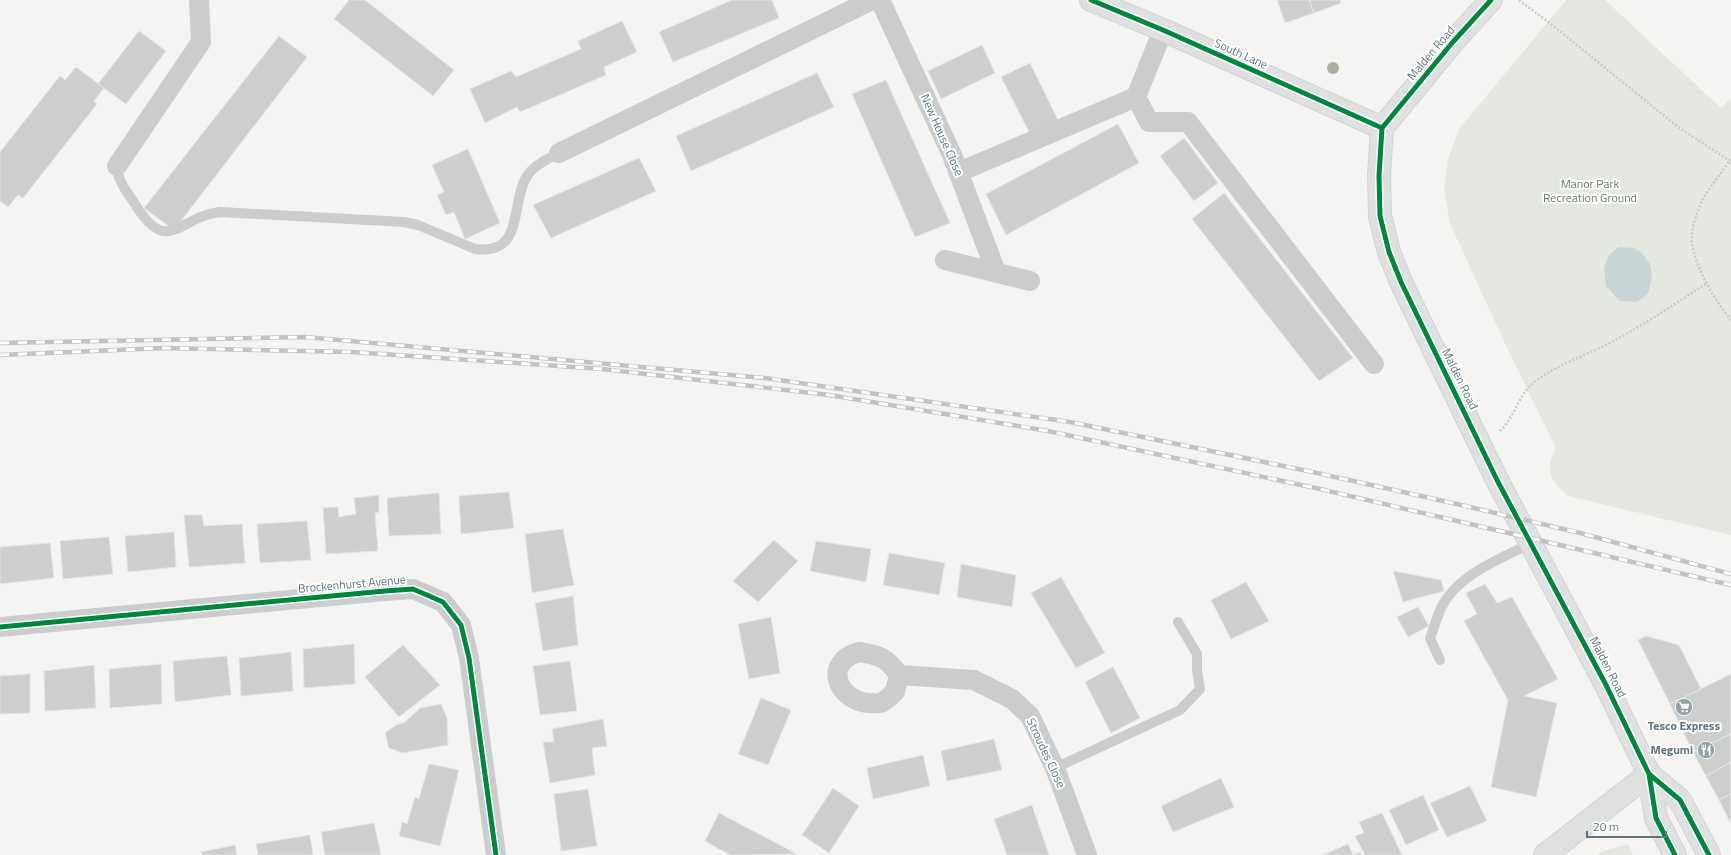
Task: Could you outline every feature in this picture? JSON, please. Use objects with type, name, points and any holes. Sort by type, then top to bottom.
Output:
[{"type":"main road","name":"South Lane","points":[[1091,0],[1163,30],[1382,128]]},
{"type":"main road","name":"Malden Road","points":[[1491,0],[1452,43],[1382,128],[1379,176],[1380,216],[1389,252],[1401,282],[1482,447],[1606,685],[1649,774],[1656,818],[1675,855]]},
{"type":"main road","name":"Malden Road","points":[[1649,774],[1680,800],[1709,855]]},
{"type":"main road","points":[[1545,855],[1649,774]]},
{"type":"street","points":[[117,166],[201,42],[199,0]]},
{"type":"street","points":[[559,153],[872,0]]},
{"type":"street","name":"New House Close","points":[[880,0],[959,172],[996,272]]},
{"type":"street","points":[[959,172],[1136,98],[1163,30]]},
{"type":"street","points":[[1136,98],[1149,122],[1188,122],[1374,364]]},
{"type":"street","points":[[945,260],[1030,281]]},
{"type":"street","name":"Brockenhurst Avenue","points":[[0,627],[385,590],[413,590],[443,602],[461,625],[469,658],[496,855]]},
{"type":"street","name":"Stroudes Close","points":[[899,675],[974,680],[1012,699],[1030,716],[1055,768],[1087,855]]},
{"type":"lane","points":[[117,166],[120,180],[144,219],[153,228],[162,231],[174,230],[206,216],[220,212],[404,222],[418,225],[476,249],[484,250],[494,248],[508,238],[512,232],[520,192],[528,175],[534,168],[559,153]]},
{"type":"lane","points":[[1440,660],[1430,638],[1441,607],[1452,592],[1465,578],[1531,543]]},
{"type":"lane","points":[[1055,768],[1180,710],[1200,689],[1197,670],[1197,654],[1178,622]]},
{"type":"path","points":[[1520,0],[1552,24],[1678,128],[1730,160],[1703,199],[1694,220],[1692,243],[1707,283],[1719,306],[1731,320]]},
{"type":"path","points":[[1482,447],[1508,423],[1518,401],[1536,381],[1557,367],[1608,344],[1707,283]]},
{"type":"green space","name":"Manor Park Recreation Ground","points":[[1566,0],[1605,0],[1721,108],[1731,98],[1731,535],[1568,496],[1562,491],[1553,480],[1550,469],[1552,456],[1556,448],[1509,352],[1450,224],[1444,188],[1448,159],[1459,129]]},
{"type":"green space","points":[[1628,844],[1633,855],[1597,855],[1603,851]]},
{"type":"shaded area","points":[[1619,247],[1634,248],[1641,252],[1650,264],[1652,276],[1648,294],[1637,302],[1620,301],[1606,286],[1604,268],[1609,255]]},
{"type":"building","points":[[349,0],[365,0],[454,70],[433,96],[334,19]]},
{"type":"building","points":[[732,0],[772,0],[779,18],[673,62],[659,32]]},
{"type":"building","points":[[1277,0],[1309,0],[1314,13],[1285,23]]},
{"type":"building","points":[[1309,0],[1340,0],[1341,3],[1314,13]]},
{"type":"building","points":[[622,21],[637,52],[604,67],[606,75],[520,112],[517,107],[485,123],[470,89],[511,71],[516,77],[581,49],[578,41]]},
{"type":"building","points":[[139,31],[166,51],[126,104],[98,84]]},
{"type":"building","points":[[279,36],[307,57],[174,230],[144,208]]},
{"type":"building","points":[[982,45],[995,73],[941,99],[928,71]]},
{"type":"building","points":[[1030,63],[1058,120],[1029,132],[1001,77]]},
{"type":"building","points":[[76,67],[104,88],[94,101],[97,104],[23,198],[18,195],[8,207],[0,201],[0,152],[60,76],[65,80]]},
{"type":"building","points":[[817,73],[834,107],[691,171],[676,136]]},
{"type":"building","points":[[886,80],[950,223],[915,237],[852,94]]},
{"type":"building","points":[[1118,124],[1139,163],[1006,235],[986,194]]},
{"type":"building","points":[[1184,138],[1218,183],[1194,201],[1160,156]]},
{"type":"building","points":[[468,149],[500,223],[465,239],[454,212],[446,215],[437,195],[444,192],[432,165]]},
{"type":"building","points":[[639,158],[656,191],[551,238],[533,205]]},
{"type":"building","points":[[1224,193],[1353,358],[1319,381],[1192,219]]},
{"type":"building","points":[[509,492],[514,528],[461,534],[459,496]]},
{"type":"building","points":[[439,493],[441,534],[389,536],[387,498]]},
{"type":"building","points":[[379,495],[379,512],[375,513],[378,551],[326,554],[323,508],[338,507],[339,517],[356,514],[354,498]]},
{"type":"building","points":[[184,515],[202,515],[204,526],[242,524],[245,563],[189,567]]},
{"type":"building","points":[[307,521],[311,560],[260,563],[257,524]]},
{"type":"building","points":[[563,529],[574,585],[532,593],[525,534]]},
{"type":"building","points":[[174,532],[176,567],[128,572],[125,536]]},
{"type":"building","points":[[109,537],[113,574],[63,579],[60,541]]},
{"type":"building","points":[[774,540],[798,561],[758,602],[733,581]]},
{"type":"building","points":[[816,541],[871,549],[866,582],[810,571]]},
{"type":"building","points":[[50,543],[54,578],[0,584],[0,547]]},
{"type":"building","points":[[889,553],[945,563],[939,595],[883,585]]},
{"type":"building","points":[[961,564],[1016,575],[1012,607],[957,597]]},
{"type":"building","points":[[1393,571],[1441,580],[1444,591],[1403,602]]},
{"type":"building","points":[[1061,577],[1105,653],[1076,668],[1031,593]]},
{"type":"building","points":[[1246,582],[1269,621],[1231,639],[1211,600]]},
{"type":"building","points":[[1485,584],[1497,603],[1512,597],[1558,679],[1524,696],[1557,703],[1536,797],[1491,787],[1508,700],[1464,621],[1477,614],[1466,593]]},
{"type":"building","points":[[573,596],[578,645],[543,651],[535,603]]},
{"type":"building","points":[[1418,607],[1429,626],[1408,637],[1397,617]]},
{"type":"building","points":[[771,617],[780,673],[749,679],[738,624]]},
{"type":"building","points":[[1646,636],[1679,645],[1701,689],[1670,704],[1638,640]]},
{"type":"building","points":[[354,644],[355,684],[304,688],[303,649]]},
{"type":"building","points":[[403,645],[440,685],[399,717],[365,677]]},
{"type":"building","points":[[291,652],[293,691],[241,696],[239,658]]},
{"type":"building","points":[[227,656],[231,695],[175,702],[173,661]]},
{"type":"building","points":[[570,661],[577,711],[540,715],[533,666]]},
{"type":"building","points":[[161,664],[162,704],[110,708],[109,669]]},
{"type":"building","points":[[94,665],[96,708],[45,711],[44,671]]},
{"type":"building","points":[[1113,667],[1140,718],[1111,733],[1085,682]]},
{"type":"building","points":[[30,674],[30,713],[0,714],[0,676]]},
{"type":"building","points":[[1731,674],[1731,734],[1693,752],[1670,704]]},
{"type":"building","points":[[761,698],[791,710],[768,765],[738,754]]},
{"type":"building","points":[[441,704],[447,718],[448,745],[402,753],[389,748],[385,733],[396,725],[404,723],[420,708]]},
{"type":"building","points":[[603,719],[607,746],[592,748],[595,775],[550,783],[543,742],[554,742],[552,729]]},
{"type":"building","points":[[1731,734],[1731,762],[1706,776],[1693,752]]},
{"type":"building","points":[[994,739],[1002,770],[947,781],[941,751]]},
{"type":"building","points":[[923,755],[930,786],[873,799],[867,768]]},
{"type":"building","points":[[1731,762],[1731,794],[1719,800],[1706,776]]},
{"type":"building","points":[[429,764],[459,770],[440,846],[399,836],[402,822],[407,824],[415,797],[419,799]]},
{"type":"building","points":[[1221,778],[1234,807],[1173,832],[1161,806]]},
{"type":"building","points":[[1470,786],[1487,821],[1447,837],[1430,803]]},
{"type":"building","points":[[833,788],[859,806],[829,853],[802,835]]},
{"type":"building","points":[[588,789],[597,846],[561,851],[554,794]]},
{"type":"building","points":[[1731,794],[1731,822],[1730,822],[1719,800]]},
{"type":"building","points":[[1423,795],[1439,830],[1406,845],[1389,810]]},
{"type":"building","points":[[1032,805],[1049,855],[1007,855],[994,819]]},
{"type":"building","points":[[719,813],[797,854],[730,855],[705,841]]},
{"type":"building","points":[[1382,813],[1402,855],[1365,855],[1355,836],[1364,833],[1359,822]]},
{"type":"building","points":[[374,823],[381,855],[325,855],[321,832]]},
{"type":"building","points":[[310,835],[313,855],[258,855],[256,844]]},
{"type":"building","points":[[1348,844],[1353,855],[1323,855]]},
{"type":"building","points":[[235,845],[237,855],[202,855],[201,852]]},
{"type":"building","points":[[1360,852],[1362,855],[1353,855]]},
{"type":"railway","points":[[0,343],[305,337],[765,378],[1070,422],[1308,471],[1457,504],[1580,533],[1731,574]]},
{"type":"railway","points":[[0,355],[164,348],[352,352],[602,369],[829,395],[1048,431],[1320,489],[1731,585]]},
{"type":"cycle path","points":[[1091,0],[1163,30],[1382,128]]},
{"type":"cycle path","points":[[1491,0],[1452,43],[1382,128],[1379,176],[1380,216],[1389,252],[1401,282],[1497,480],[1606,685],[1649,774],[1656,818],[1675,855]]},
{"type":"cycle path","points":[[0,627],[413,589],[443,602],[461,625],[469,658],[496,855]]},
{"type":"cycle path","points":[[1649,774],[1680,800],[1709,855]]},
{"type":"place","name":"Tesco Express","points":[[1684,707]]},
{"type":"place","name":"Megumi","points":[[1706,750]]}]
